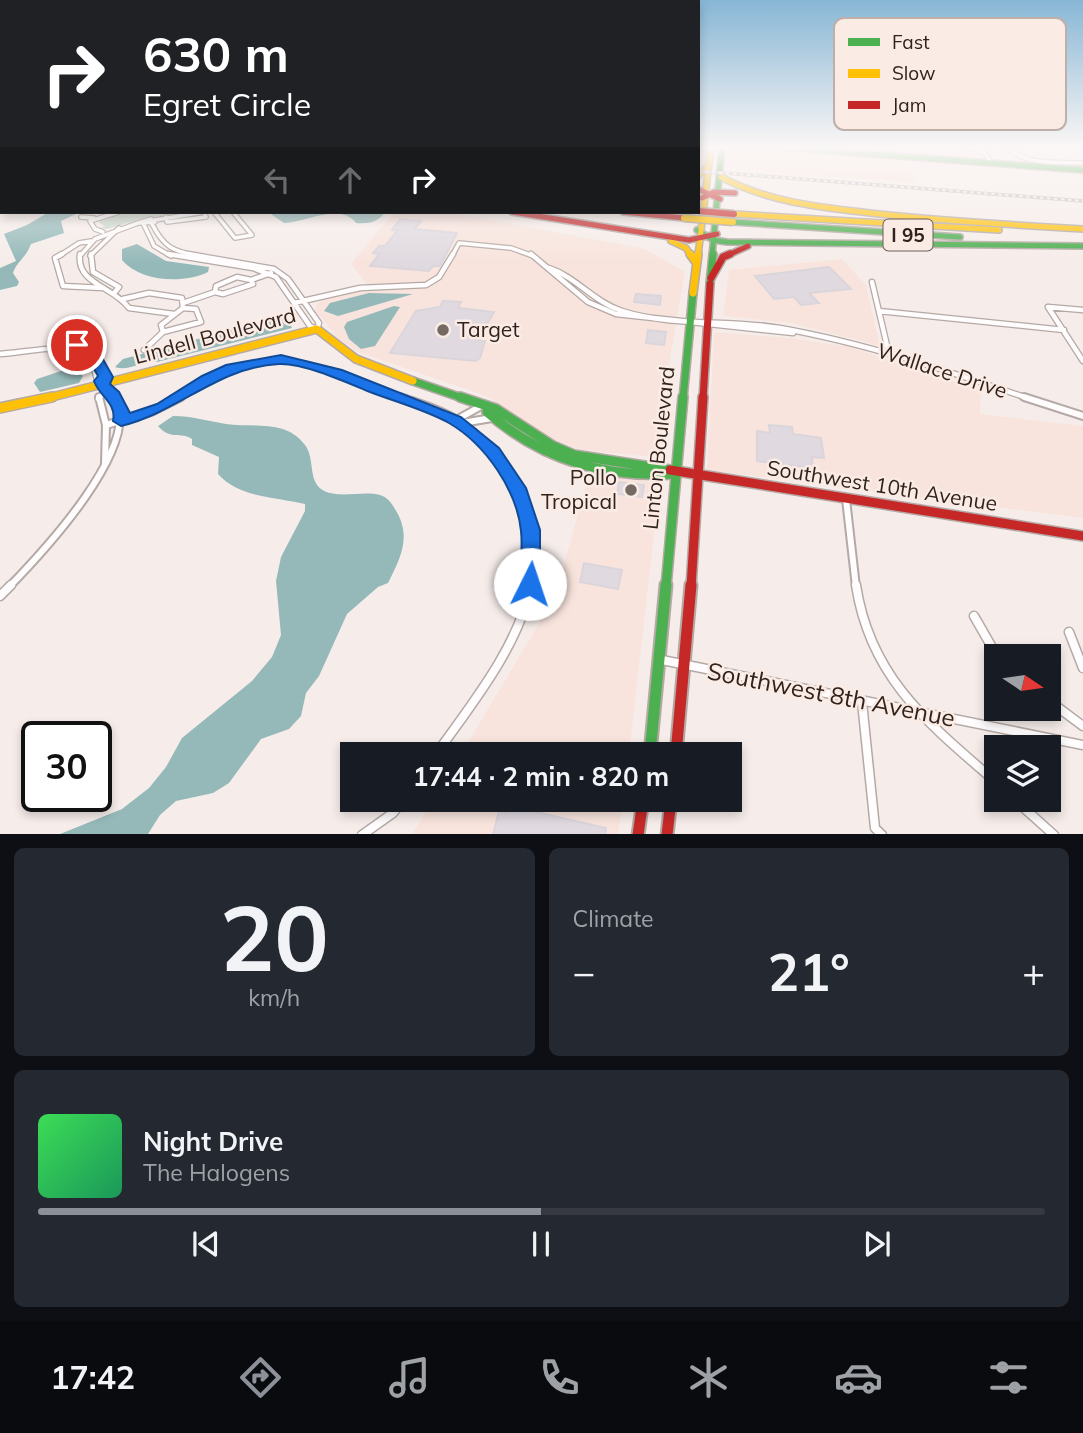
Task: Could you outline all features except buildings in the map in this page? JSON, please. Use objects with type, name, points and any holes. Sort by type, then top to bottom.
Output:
[{"type":"main road","points":[[731,185],[736,189],[780,199]]},
{"type":"main road","points":[[709,193],[921,217],[1083,231]]},
{"type":"main road","name":"Linton Boulevard","points":[[652,742],[662,660],[697,235],[709,193]]},
{"type":"main road","name":"Linton Boulevard","points":[[677,742],[686,666],[706,323],[714,238],[709,193]]},
{"type":"main road","name":"I 95","points":[[700,211],[733,218],[1083,244]]},
{"type":"main road","points":[[525,214],[640,232],[772,243],[1083,244]]},
{"type":"main road","name":"I 95","points":[[643,214],[684,218],[1083,231]]},
{"type":"main road","points":[[640,232],[682,245],[695,261]]},
{"type":"main road","points":[[711,278],[727,254],[744,247],[772,243]]},
{"type":"main road","name":"Lindell Boulevard","points":[[0,408],[103,386],[317,330]]},
{"type":"main road","name":"Southwest 10th Avenue","points":[[317,330],[334,348],[356,360],[494,408],[538,440],[562,451],[656,466],[697,477],[1083,536]]},
{"type":"main road","name":"Southwest 10th Avenue","points":[[486,406],[487,412],[519,441],[567,464],[655,476],[676,473]]},
{"type":"main road","points":[[638,834],[641,812]]},
{"type":"main road","points":[[667,834],[670,812]]},
{"type":"street","points":[[81,217],[94,219],[113,214]]},
{"type":"street","points":[[138,223],[144,225],[166,217],[167,222],[172,223],[200,219],[206,214]]},
{"type":"street","points":[[216,214],[235,238],[252,235],[235,214]]},
{"type":"street","points":[[94,219],[90,221],[95,229],[104,232]]},
{"type":"street","points":[[144,225],[154,246],[164,253],[183,259],[273,272],[310,326],[317,330],[319,323],[288,279],[273,272],[239,262],[188,255],[166,247],[153,222],[144,219],[104,232],[91,241],[79,260],[80,266],[93,282],[115,292],[129,308],[174,314]]},
{"type":"street","points":[[115,292],[119,287],[98,276],[89,257],[94,249],[118,232],[119,228]]},
{"type":"street","points":[[91,241],[79,243],[55,258],[63,286],[106,288]]},
{"type":"street","points":[[294,303],[360,288],[410,288],[426,285],[439,276],[459,243],[529,252],[549,268]]},
{"type":"street","points":[[234,265],[239,262]]},
{"type":"street","name":"Wallace Drive","points":[[549,268],[578,294],[608,312],[800,332],[888,354],[1083,416]]},
{"type":"street","points":[[215,292],[216,286],[237,277],[251,280],[273,272]]},
{"type":"street","points":[[163,332],[161,325],[183,306],[215,292],[223,294],[253,284],[251,280]]},
{"type":"street","points":[[872,282],[888,354]]},
{"type":"street","points":[[123,299],[149,293],[180,297],[183,306]]},
{"type":"street","points":[[144,350],[163,332],[201,322],[195,309],[183,306]]},
{"type":"street","points":[[1048,307],[1083,310]]},
{"type":"street","points":[[1048,307],[1083,362]]},
{"type":"street","points":[[879,311],[1064,330]]},
{"type":"street","points":[[0,596],[59,535],[83,502],[111,457],[123,414],[114,395],[97,380],[93,364],[67,351]]},
{"type":"street","points":[[0,354],[67,351],[86,352],[95,357],[106,377],[98,398],[107,425],[105,463]]},
{"type":"street","points":[[107,425],[162,407],[207,379],[231,368],[281,360],[337,374],[459,422],[493,452],[517,488],[531,530],[532,565],[521,619],[444,742]]},
{"type":"street","points":[[459,422],[486,406]]},
{"type":"street","points":[[459,422],[493,418]]},
{"type":"street","points":[[846,499],[864,627],[879,660],[918,713],[984,771]]},
{"type":"street","points":[[974,616],[989,644]]},
{"type":"street","points":[[1069,632],[1083,668]]},
{"type":"street","name":"Southwest 8th Avenue","points":[[662,660],[1083,745]]},
{"type":"street","points":[[862,702],[878,832]]},
{"type":"street","points":[[1061,709],[1083,726]]},
{"type":"street","points":[[363,834],[394,812]]},
{"type":"street","points":[[1028,812],[1053,834]]},
{"type":"shaded area","points":[[392,214],[460,214],[645,249],[685,272],[653,457],[582,450],[550,438],[486,396],[358,352],[339,339],[315,311],[316,305],[323,299],[370,288],[351,264]]},
{"type":"shaded area","points":[[842,259],[866,285],[880,346],[791,323],[723,316],[729,270]]},
{"type":"shaded area","points":[[714,332],[790,338],[850,347],[981,390],[980,414],[1083,426],[1083,518],[707,470]]},
{"type":"shaded area","points":[[589,474],[649,482],[659,491],[630,742],[468,742],[547,610],[562,572]]},
{"type":"shaded area","points":[[426,812],[621,812],[618,834],[413,834]]},
{"type":"green space","points":[[119,214],[180,214],[144,218],[107,229],[100,228],[105,226],[99,223],[101,219]]},
{"type":"water","points":[[46,214],[76,214],[61,221],[64,233],[31,244],[13,273],[19,282],[17,286],[0,290],[0,268],[16,261],[4,234]]},
{"type":"water","points":[[271,214],[333,214],[323,215],[284,223]]},
{"type":"water","points":[[341,214],[383,214],[369,223],[356,223]]},
{"type":"water","points":[[137,244],[166,261],[209,267],[208,272],[175,279],[140,273],[122,260],[122,249]]},
{"type":"water","points":[[369,293],[413,294],[338,316],[324,311],[330,303]]},
{"type":"water","points":[[394,306],[400,307],[375,346],[361,349],[349,339],[344,327],[347,322]]},
{"type":"water","points":[[279,317],[287,318],[292,328],[157,362],[125,368],[115,367],[123,359]]},
{"type":"water","points":[[73,367],[83,376],[79,383],[40,392],[34,383],[37,379]]},
{"type":"water","points":[[173,416],[226,424],[269,426],[289,431],[308,450],[314,480],[321,489],[334,494],[380,495],[390,502],[403,528],[403,546],[388,583],[378,587],[347,614],[319,676],[306,693],[301,716],[289,729],[261,739],[229,783],[213,793],[176,801],[160,815],[148,834],[60,834],[122,809],[149,788],[166,767],[182,738],[252,681],[272,657],[281,635],[276,581],[281,557],[305,511],[305,504],[247,492],[227,482],[218,474],[219,457],[192,445],[192,439],[171,435],[158,426]]},
{"type":"railway","points":[[877,185],[1083,201]]},
{"type":"traffic: fast","points":[[710,284],[719,185]]},
{"type":"traffic: fast","points":[[733,222],[960,237]]},
{"type":"traffic: fast","points":[[697,230],[713,240],[727,242],[1083,246]]},
{"type":"traffic: fast","points":[[651,742],[693,293]]},
{"type":"traffic: fast","points":[[413,381],[496,409],[553,446],[574,455],[670,470]]},
{"type":"traffic: fast","points":[[488,407],[487,412],[506,428],[549,454],[572,463],[622,474],[673,474]]},
{"type":"traffic: slow","points":[[693,293],[706,185]]},
{"type":"traffic: slow","points":[[735,185],[754,193],[809,206],[946,220],[1083,229]]},
{"type":"traffic: slow","points":[[734,214],[999,230]]},
{"type":"traffic: slow","points":[[684,218],[733,222]]},
{"type":"traffic: slow","points":[[671,241],[686,248],[695,261]]},
{"type":"traffic: slow","points":[[0,408],[93,388],[317,329],[356,359],[413,381]]},
{"type":"traffic: jam","points":[[700,190],[720,199]]},
{"type":"traffic: jam","points":[[702,198],[714,192],[735,193]]},
{"type":"traffic: jam","points":[[700,211],[734,214]]},
{"type":"traffic: jam","points":[[525,214],[689,240],[717,234]]},
{"type":"traffic: jam","points":[[643,214],[684,218]]},
{"type":"traffic: jam","points":[[711,278],[723,257],[748,246]]},
{"type":"traffic: jam","points":[[677,742],[686,666],[710,284]]},
{"type":"traffic: jam","points":[[670,470],[1083,536]]},
{"type":"traffic: jam","points":[[638,834],[641,812]]},
{"type":"traffic: jam","points":[[667,834],[670,812]]},
{"type":"place","name":"Target","points":[[443,330]]},
{"type":"place","name":"Pollo Tropical","points":[[631,490]]},
{"type":"route","points":[[77,345],[88,348],[86,352],[95,357],[104,372],[106,377],[102,381],[103,386],[114,395],[123,414],[121,421],[176,401],[207,379],[231,368],[267,360],[306,363],[456,420],[482,441],[503,464],[524,502],[533,547],[530,584]]}]
